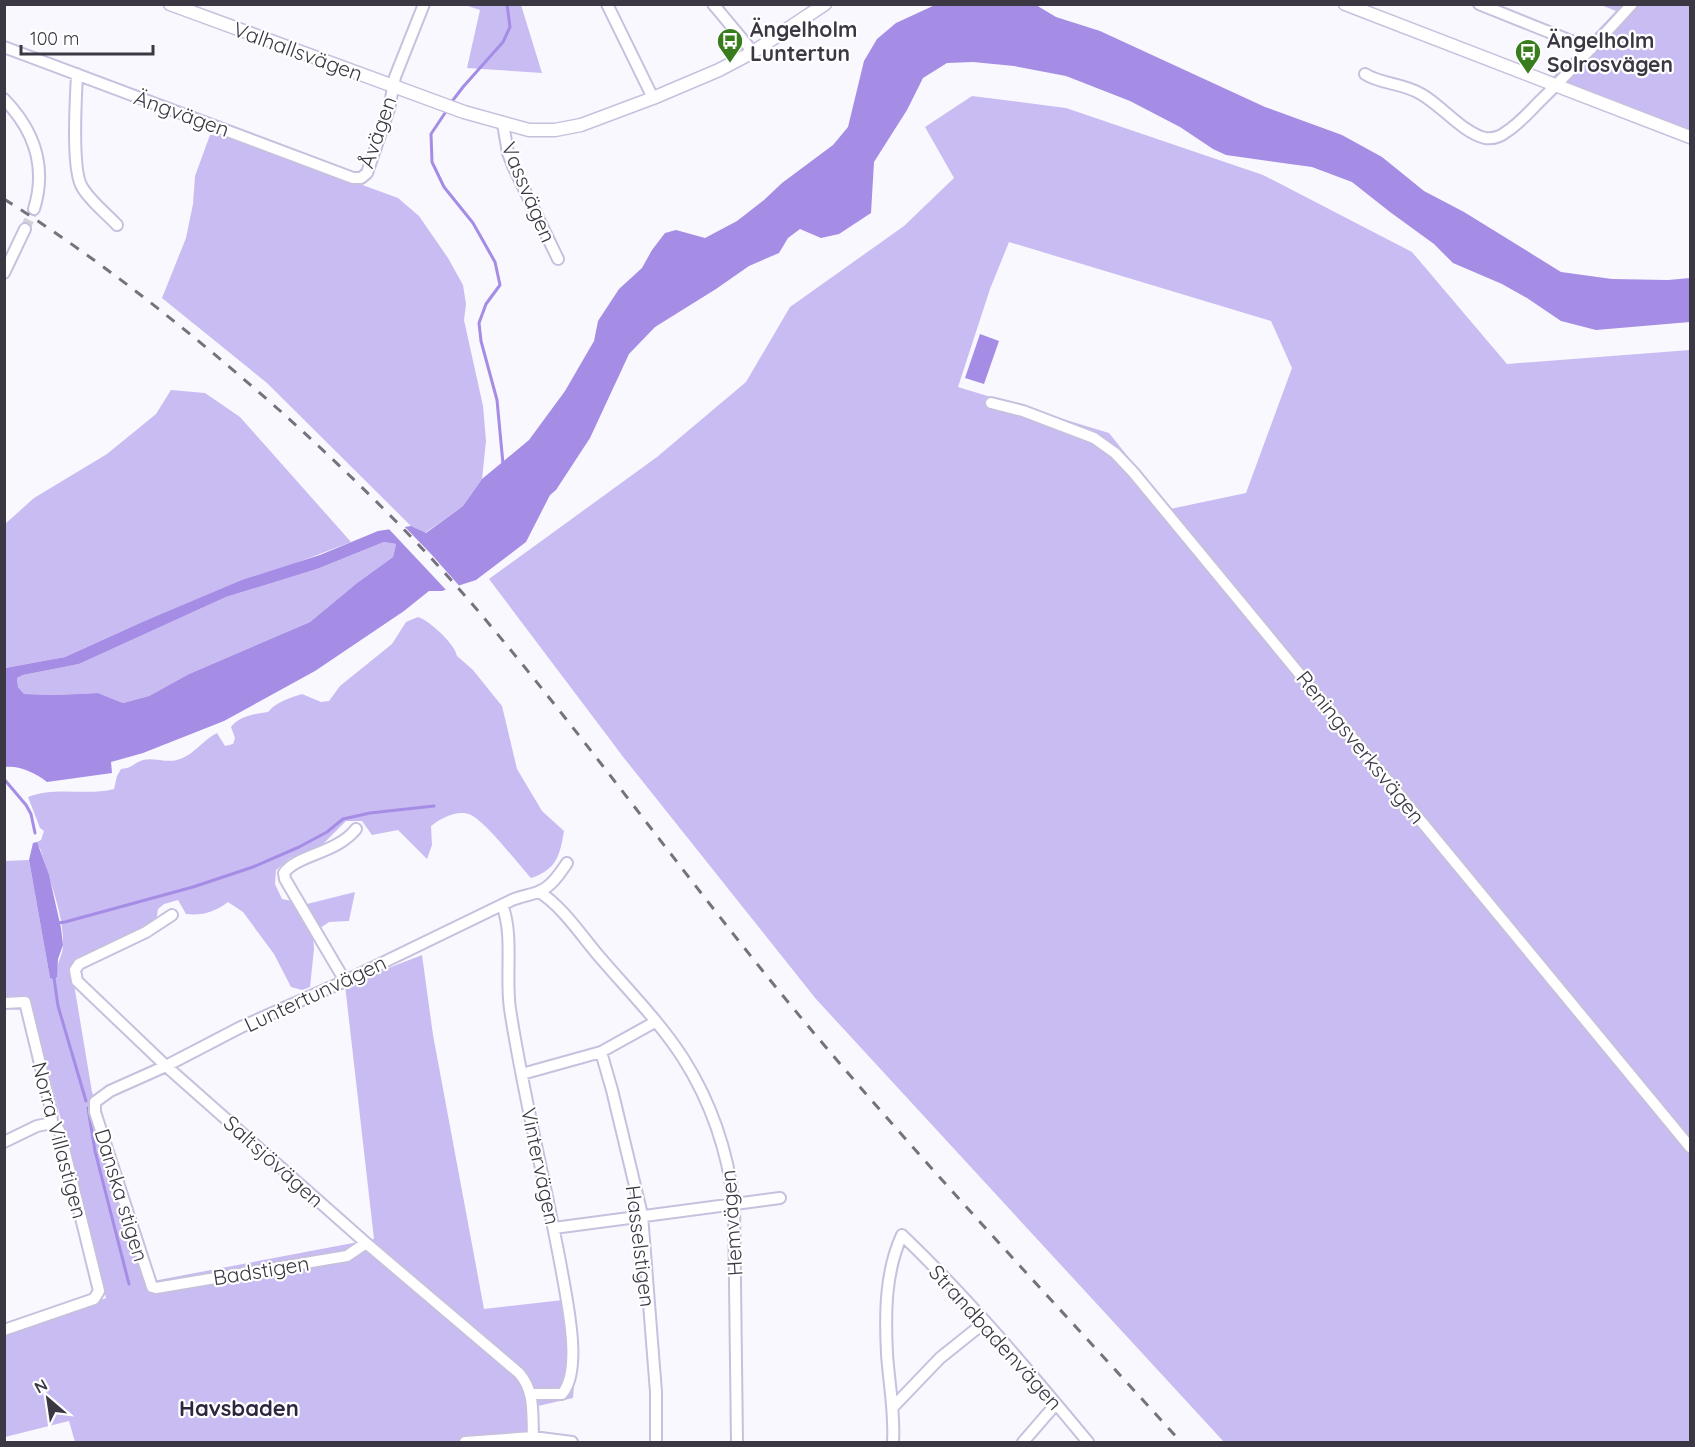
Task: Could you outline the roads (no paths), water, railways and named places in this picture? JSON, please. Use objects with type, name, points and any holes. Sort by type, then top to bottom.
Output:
[{"type":"street","name":"Valhallsvägen","points":[[170,4],[464,112],[530,130],[568,129],[653,98],[719,70],[753,52],[825,4]]},
{"type":"street","name":"Åvägen","points":[[361,178],[367,173],[389,109],[392,86],[424,4]]},
{"type":"street","points":[[607,4],[653,98]]},
{"type":"street","points":[[713,4],[753,52]]},
{"type":"street","points":[[1345,4],[1690,137]]},
{"type":"street","points":[[1479,4],[1591,49]]},
{"type":"street","points":[[1365,74],[1374,79],[1394,82],[1414,89],[1432,100],[1470,131],[1489,139],[1507,132],[1556,86],[1632,4]]},
{"type":"street","name":"Ängvägen","points":[[4,46],[353,178],[361,178]]},
{"type":"street","points":[[77,74],[76,161],[79,181],[83,189],[117,225]]},
{"type":"street","points":[[4,99],[29,130],[38,157],[39,179],[34,208]]},
{"type":"street","name":"Vassvägen","points":[[503,124],[508,153],[558,259]]},
{"type":"street","points":[[4,273],[25,228]]},
{"type":"street","name":"Reningsverksvägen","points":[[991,403],[1023,411],[1094,438],[1127,465],[1690,1147]]},
{"type":"street","points":[[345,981],[285,879],[284,873],[294,864],[328,851],[349,839],[356,829]]},
{"type":"street","points":[[539,892],[550,884],[567,863]]},
{"type":"street","name":"Luntertunvägen","points":[[95,1102],[110,1091],[166,1066],[252,1022],[345,981],[502,905],[525,895],[539,892]]},
{"type":"street","name":"Hemvägen","points":[[539,892],[567,919],[655,1022],[683,1059],[714,1121],[728,1168],[734,1204],[737,1443]]},
{"type":"street","name":"Vintervägen","points":[[502,905],[508,932],[507,975],[510,1007],[570,1320],[572,1374],[568,1387],[562,1394],[530,1394]]},
{"type":"street","name":"Saltsjövägen","points":[[172,915],[146,932],[79,964],[75,970],[77,981],[166,1066],[366,1243],[519,1373],[528,1386],[533,1403],[533,1437]]},
{"type":"street","name":"Norra Villastigen","points":[[4,1003],[25,1002],[51,1109],[52,1123],[60,1132],[99,1291],[94,1299],[4,1330]]},
{"type":"street","points":[[522,1074],[601,1052],[655,1022]]},
{"type":"street","name":"Hasselstigen","points":[[601,1052],[642,1215],[656,1392],[656,1443]]},
{"type":"street","name":"Danska stigen","points":[[95,1102],[95,1112],[152,1287]]},
{"type":"street","points":[[4,1142],[37,1126],[52,1123]]},
{"type":"street","points":[[554,1228],[780,1198]]},
{"type":"street","name":"Strandbadenvägen","points":[[893,1407],[887,1355],[887,1298],[891,1267],[902,1236],[937,1269],[985,1322],[1088,1443]]},
{"type":"street","name":"Badstigen","points":[[152,1287],[347,1256],[354,1254],[366,1243]]},
{"type":"street","points":[[893,1443],[893,1407],[940,1358],[985,1322]]},
{"type":"street","points":[[1023,1443],[1056,1404]]},
{"type":"street","points":[[465,1443],[533,1437],[572,1443]]},
{"type":"waterway","points":[[450,104],[503,42],[510,27],[507,4]]},
{"type":"waterway","points":[[447,110],[431,134],[432,162],[444,187],[473,223],[495,262],[500,285],[486,304],[479,323],[481,341],[497,400],[503,464]]},
{"type":"waterway","points":[[4,779],[26,805],[31,814],[35,833]]},
{"type":"waterway","points":[[58,923],[193,887],[253,867],[299,847],[327,832],[343,819],[370,813],[434,806]]},
{"type":"waterway","points":[[54,978],[58,1006],[86,1101]]},
{"type":"waterway","points":[[88,1108],[95,1151],[129,1284]]},
{"type":"tunnel","points":[[25,229],[34,209]]},
{"type":"railway","points":[[4,199],[76,247],[213,353],[331,457],[431,558],[518,658],[741,944],[827,1049],[977,1219],[1181,1442]]},
{"type":"place","name":"Ängelholm Luntertun","points":[[730,64]]},
{"type":"place","name":"Ängelholm Solrosvägen","points":[[1528,75]]},
{"type":"district","name":"Havsbaden","points":[[239,1408]]}]
